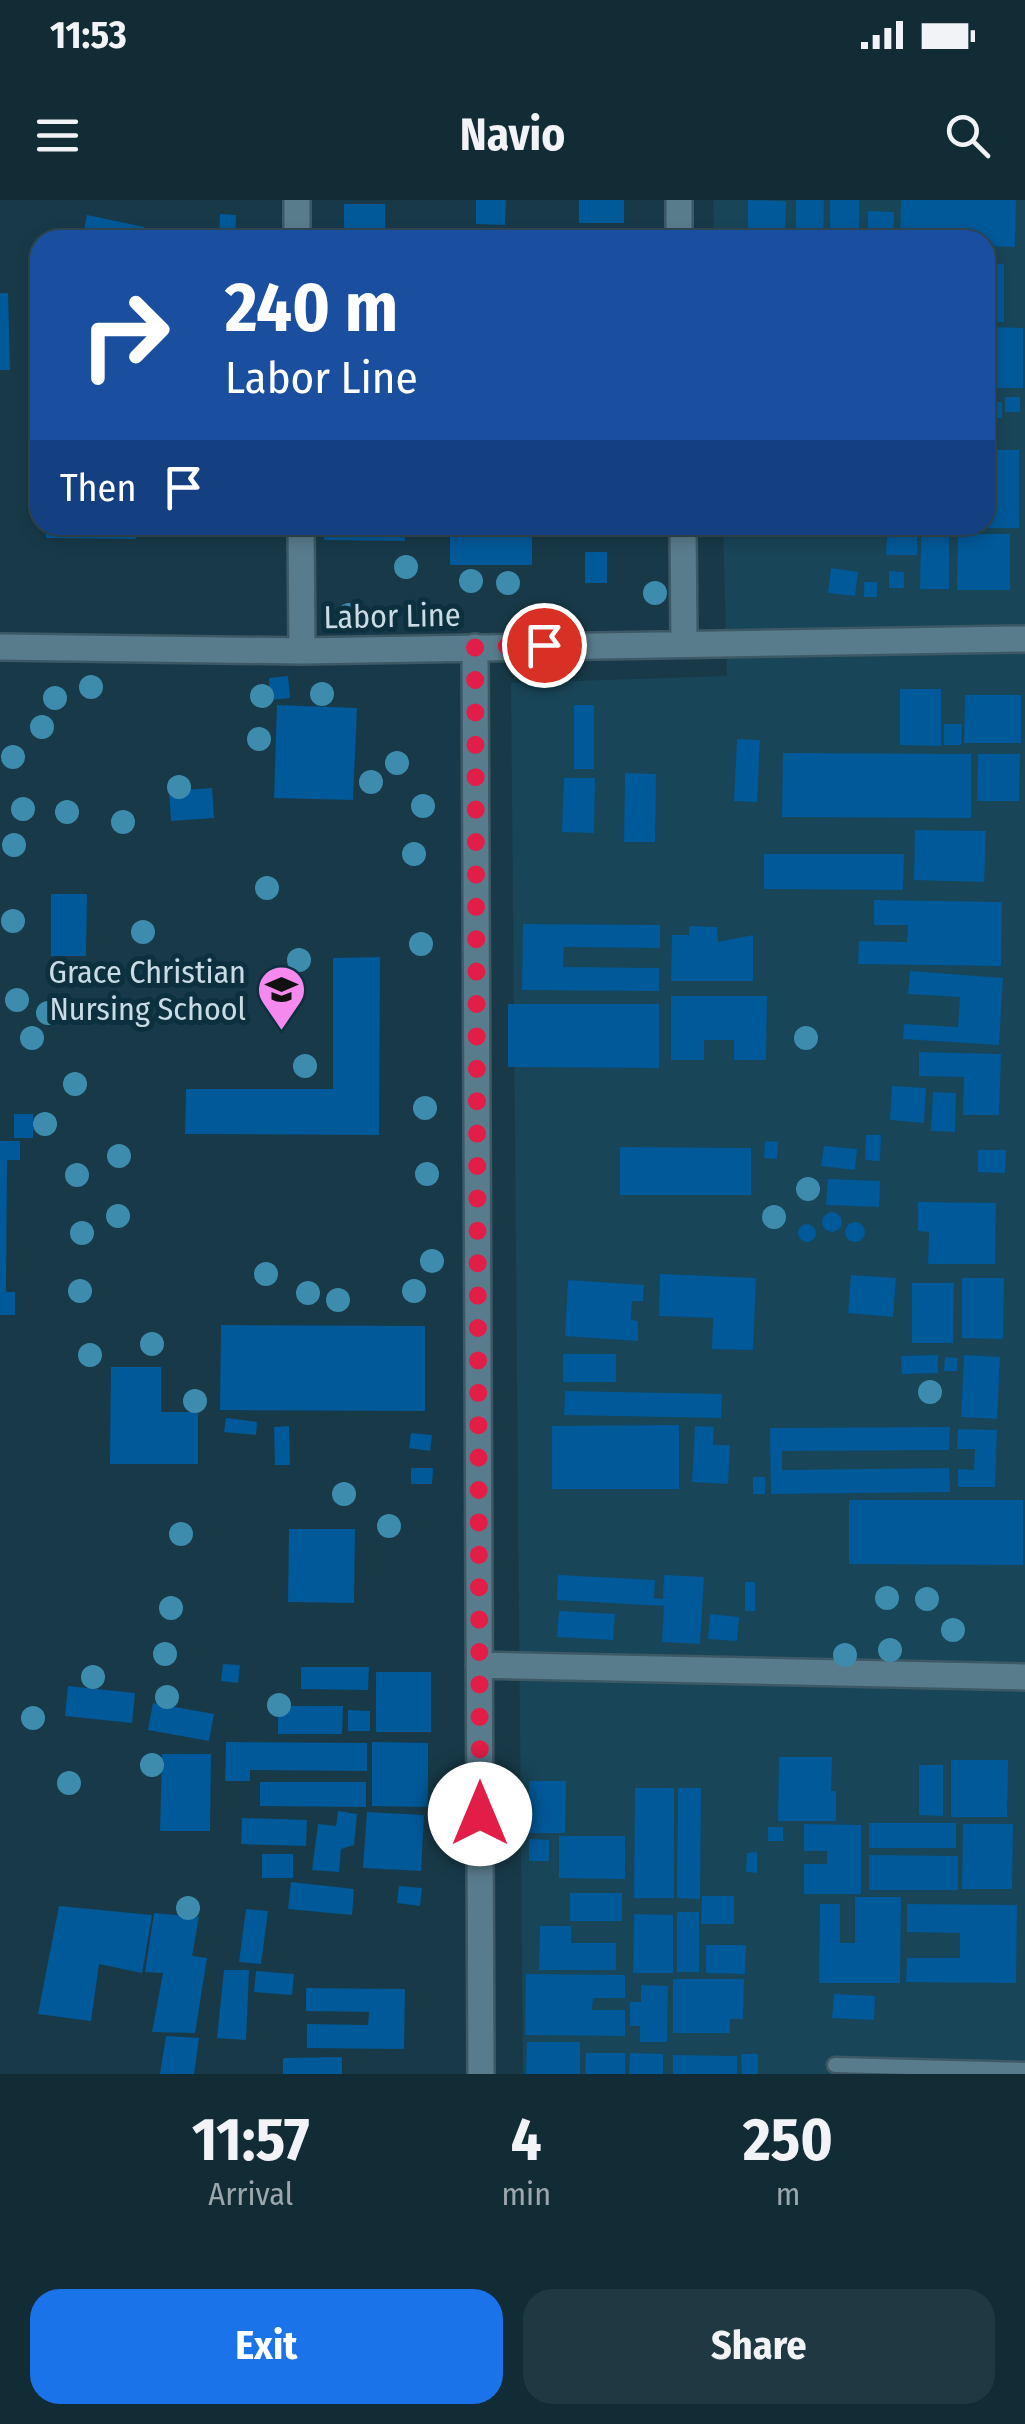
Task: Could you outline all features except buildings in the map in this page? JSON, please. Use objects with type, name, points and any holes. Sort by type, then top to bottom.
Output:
[{"type":"street","points":[[296,200],[297,230]]},
{"type":"street","points":[[679,200],[679,230]]},
{"type":"street","points":[[301,535],[302,651]]},
{"type":"street","points":[[683,535],[684,642]]},
{"type":"street","name":"Labor Line","points":[[0,648],[302,651],[1025,639]]},
{"type":"street","points":[[475,647],[481,2074]]},
{"type":"street","points":[[479,1665],[1025,1676]]},
{"type":"lane","points":[[835,2066],[1025,2070]]},
{"type":"shaded area","points":[[713,200],[1025,200],[1025,2074],[523,2074],[511,683],[727,676],[723,535],[995,535],[995,230],[714,230]]},
{"type":"place","name":"Grace Christian Nursing School","points":[[281,1032]]},
{"type":"route","points":[[480,1814],[475,647],[544,645]]}]
